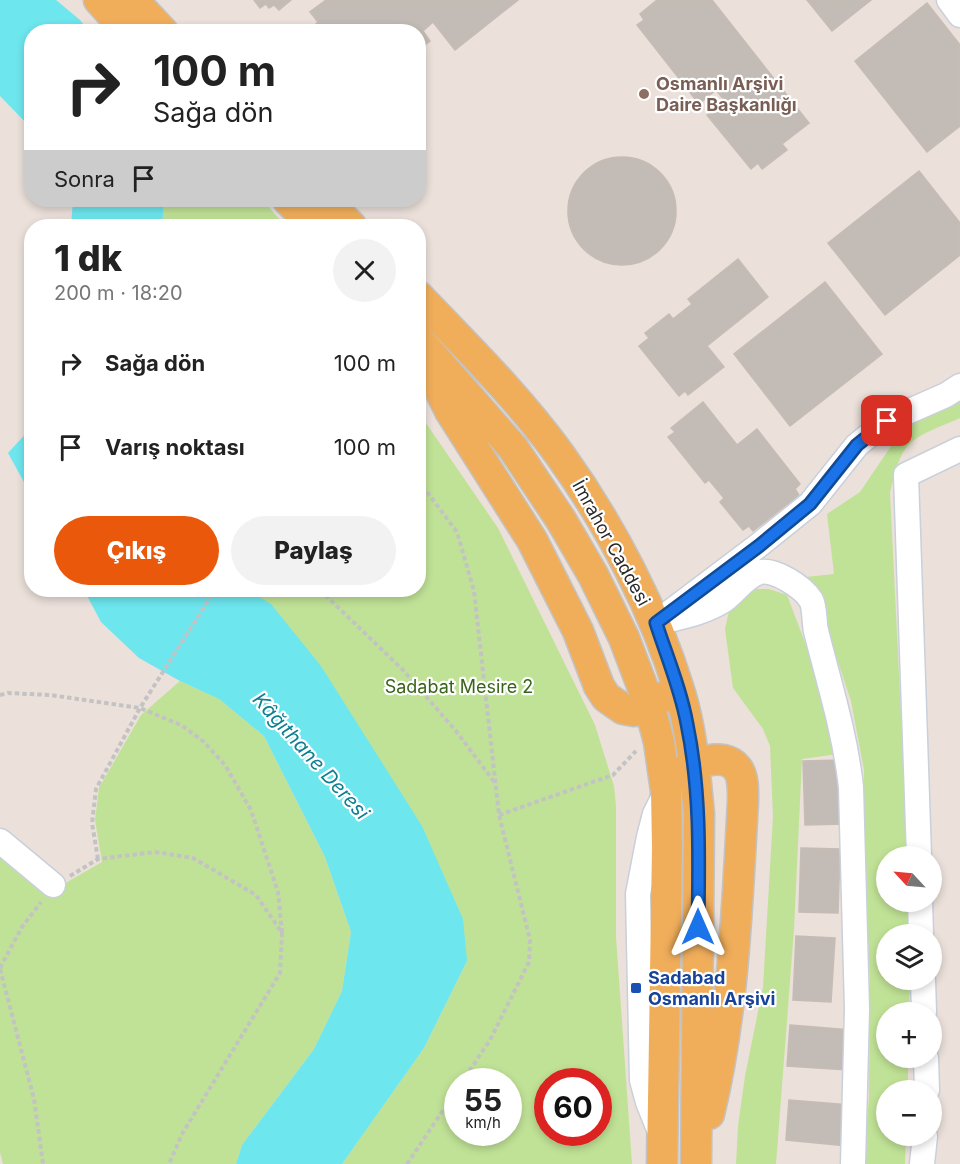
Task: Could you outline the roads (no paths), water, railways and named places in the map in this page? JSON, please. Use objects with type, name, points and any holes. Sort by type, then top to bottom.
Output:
[{"type":"main road","points":[[99,0],[121,24]]},
{"type":"main road","points":[[133,0],[156,24]]},
{"type":"main road","points":[[295,207],[308,219]]},
{"type":"main road","points":[[332,207],[344,219]]},
{"type":"main road","name":"İmrahor Caddesi","points":[[426,305],[521,407],[560,454],[600,517],[656,623],[677,684],[688,726],[699,814],[697,1164]]},
{"type":"main road","name":"İmrahor Caddesi","points":[[426,348],[513,448],[561,520],[593,575],[624,638],[649,704],[659,742],[666,791],[661,1150]]},
{"type":"main road","points":[[426,361],[450,411],[532,540],[578,631],[599,686],[606,697],[622,709],[634,711],[662,700],[677,684]]},
{"type":"main road","points":[[666,791],[672,782],[694,764],[709,760],[728,762],[738,769],[742,782],[743,801],[732,984],[717,1081],[697,1164]]},
{"type":"street","points":[[949,0],[960,15]]},
{"type":"street","points":[[656,623],[759,546],[810,504],[857,445],[887,421],[946,395],[960,386]]},
{"type":"street","points":[[919,846],[906,475],[960,449]]},
{"type":"street","points":[[656,623],[703,611],[722,602],[745,580],[762,572],[778,574],[794,584],[811,600],[815,627],[848,752],[851,787],[857,1009],[853,1164]]},
{"type":"street","points":[[0,841],[53,885]]},
{"type":"street","points":[[922,1164],[924,1146]]},
{"type":"water","points":[[0,0],[56,0],[83,24],[24,24],[24,121],[0,96]]},
{"type":"water","points":[[72,207],[163,207],[163,219],[72,219]]},
{"type":"water","points":[[24,436],[24,482],[8,453]]},
{"type":"water","name":"Kâğıthane Deresi","points":[[88,597],[260,597],[271,604],[321,666],[422,826],[463,919],[467,961],[424,1048],[342,1164],[236,1164],[242,1145],[314,1049],[342,991],[351,932],[325,857],[264,736],[219,699],[139,658],[101,622]]},
{"type":"place","name":"Osmanlı Arşivi Daire Başkanlığı","points":[[644,94]]},
{"type":"place","name":"Sadabad Osmanlı Arşivi","points":[[636,988]]},
{"type":"park label","name":"Sadabat Mesire 2","points":[[459,687]]}]
